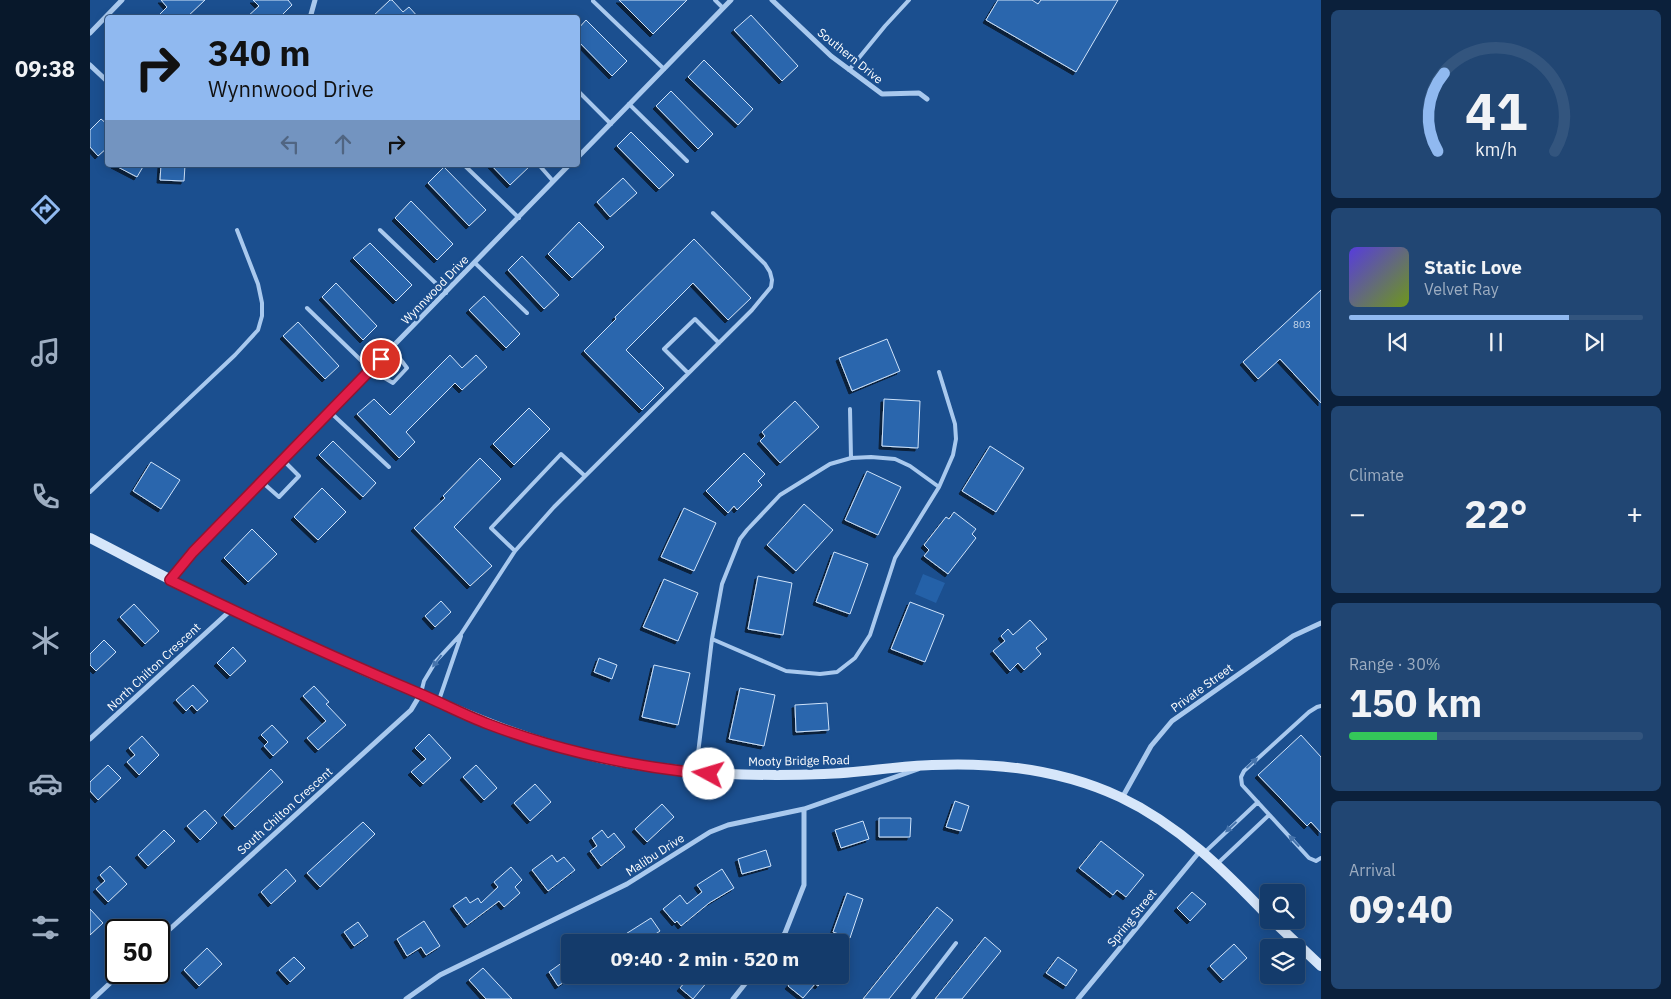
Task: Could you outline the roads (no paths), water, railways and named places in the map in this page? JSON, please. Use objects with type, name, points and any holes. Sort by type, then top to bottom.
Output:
[{"type":"main road","name":"Mooty Bridge Road","points":[[90,538],[231,610],[363,670],[502,729],[570,750],[632,764],[695,772],[755,775],[825,774],[930,765],[969,764],[1034,770],[1080,782],[1122,798],[1165,823],[1203,851],[1260,908]]},
{"type":"main road","points":[[1282,929],[1321,966]]},
{"type":"street","points":[[107,15],[122,0]]},
{"type":"street","points":[[311,15],[316,0]]},
{"type":"street","points":[[580,155],[731,0]]},
{"type":"street","name":"Southern Drive","points":[[772,0],[831,56],[882,94],[919,93],[927,99]]},
{"type":"street","points":[[90,33],[105,18]]},
{"type":"street","points":[[90,66],[105,79]]},
{"type":"street","name":"Wynnwood Drive","points":[[170,580],[193,552],[567,167]]},
{"type":"street","name":"North Chilton Crescent","points":[[90,739],[231,610]]},
{"type":"street","name":"Private Street","points":[[1122,798],[1151,746],[1172,722],[1293,636],[1321,623]]},
{"type":"street","name":"South Chilton Crescent","points":[[170,929],[411,710],[420,694]]},
{"type":"street","name":"Malibu Drive","points":[[406,999],[440,975],[628,884],[710,832],[728,825],[804,808],[930,765]]},
{"type":"street","points":[[784,934],[804,885],[804,808]]},
{"type":"street","name":"Spring Street","points":[[1078,999],[1203,851]]},
{"type":"street","points":[[93,999],[109,984]]},
{"type":"street","points":[[733,999],[745,984]]},
{"type":"lane","points":[[715,0],[723,8]]},
{"type":"lane","points":[[849,70],[909,0]]},
{"type":"lane","points":[[593,1],[664,70]]},
{"type":"lane","points":[[580,93],[611,124]]},
{"type":"lane","points":[[629,104],[687,161]]},
{"type":"lane","points":[[466,167],[519,218]]},
{"type":"lane","points":[[541,167],[553,181]]},
{"type":"lane","points":[[420,694],[424,681],[436,661],[461,634],[514,550],[554,506],[759,302],[771,287],[772,280],[765,264],[713,213]]},
{"type":"lane","points":[[90,492],[235,355],[258,330],[262,316],[262,303],[258,284],[237,230]]},
{"type":"lane","points":[[380,230],[446,293]]},
{"type":"lane","points":[[475,263],[527,313]]},
{"type":"lane","points":[[307,308],[371,370],[393,383],[407,368],[392,348]]},
{"type":"lane","points":[[688,373],[664,349],[695,319],[719,342]]},
{"type":"lane","points":[[712,639],[786,671],[820,674],[837,672],[855,658],[870,635],[895,558],[939,487],[953,454],[956,439],[955,424],[939,372]]},
{"type":"lane","points":[[850,409],[851,458]]},
{"type":"lane","points":[[330,412],[389,467]]},
{"type":"lane","points":[[514,550],[491,528],[561,454],[585,476]]},
{"type":"lane","points":[[695,772],[712,639],[722,584],[740,539],[780,495],[830,464],[851,458],[895,459],[910,466],[939,487]]},
{"type":"lane","points":[[262,482],[279,497],[299,476],[283,460]]},
{"type":"lane","points":[[438,703],[461,634]]},
{"type":"lane","points":[[1321,706],[1317,706],[1309,712],[1244,770],[1241,777],[1242,784],[1309,858],[1316,861],[1321,858]]},
{"type":"lane","points":[[1203,851],[1258,802]]},
{"type":"lane","points":[[1217,864],[1269,815]]},
{"type":"lane","points":[[913,999],[956,943]]}]
